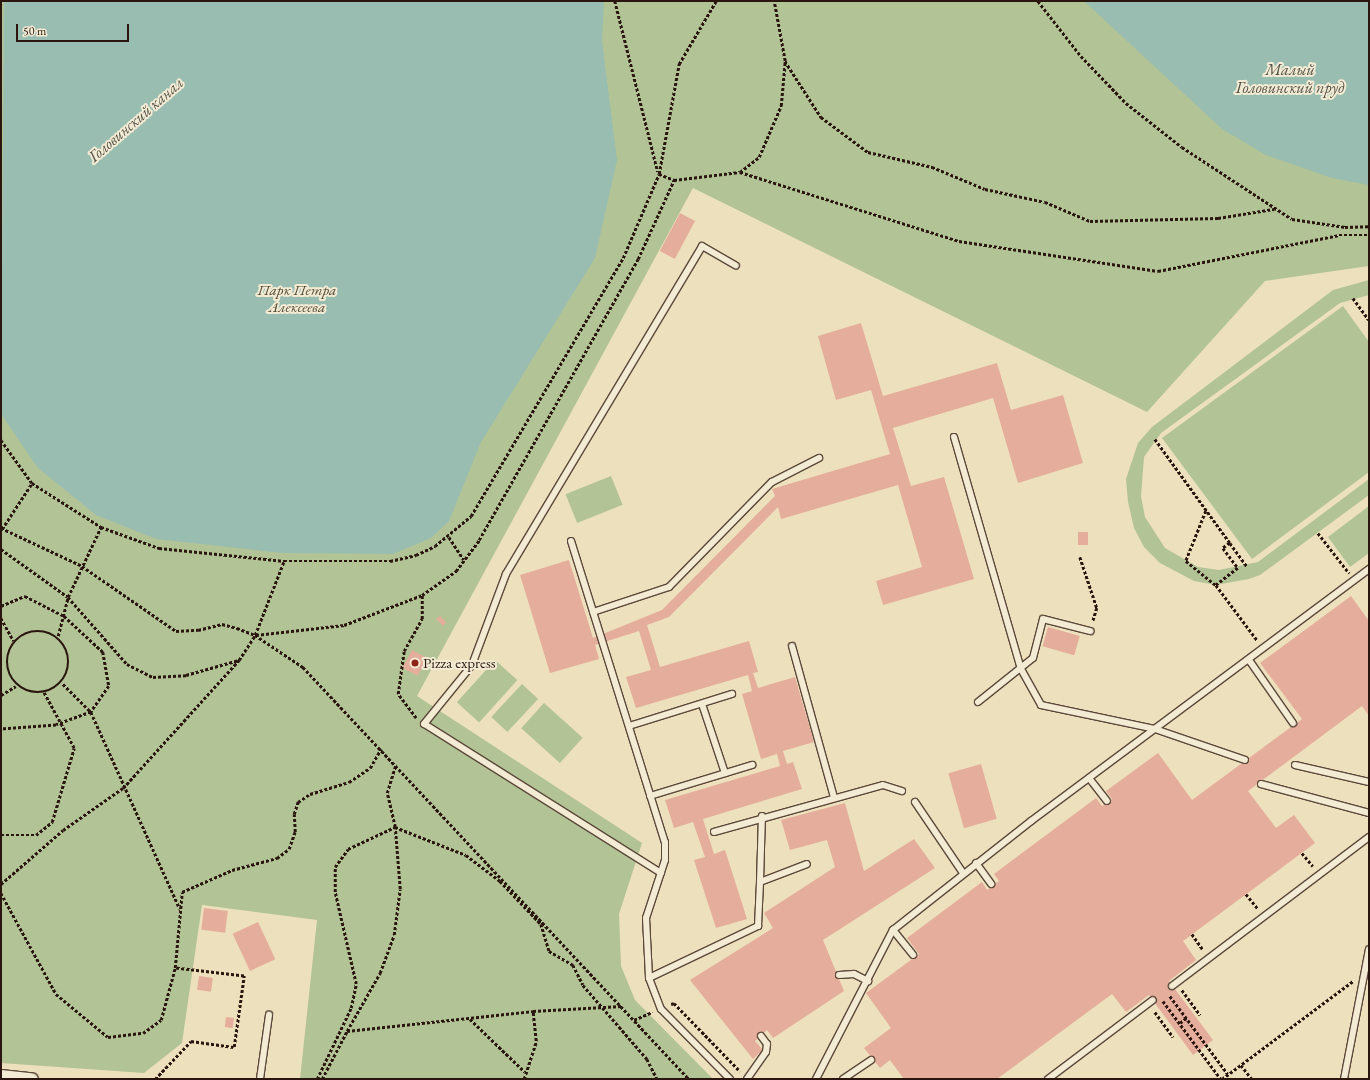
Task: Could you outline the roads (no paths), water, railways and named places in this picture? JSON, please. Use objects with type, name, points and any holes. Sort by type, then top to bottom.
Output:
[{"type":"street","points":[[1,1076],[32,1079]]},
{"type":"lane","points":[[661,873],[424,724],[472,665],[506,574],[702,246],[736,266]]},
{"type":"lane","points":[[954,437],[1021,669],[1041,705],[1155,729],[1245,760]]},
{"type":"lane","points":[[593,612],[669,586],[772,482],[819,458]]},
{"type":"lane","points":[[571,541],[665,842],[665,860],[646,918],[649,978],[661,1009],[730,1079]]},
{"type":"lane","points":[[816,1079],[868,981],[893,930],[976,863],[1369,569]]},
{"type":"lane","points":[[978,702],[1033,658],[1043,618],[1090,631]]},
{"type":"lane","points":[[792,646],[834,797]]},
{"type":"lane","points":[[1249,660],[1293,723]]},
{"type":"lane","points":[[629,726],[732,694]]},
{"type":"lane","points":[[702,704],[725,773]]},
{"type":"lane","points":[[650,796],[752,765]]},
{"type":"lane","points":[[1295,765],[1369,782]]},
{"type":"lane","points":[[1089,778],[1107,801]]},
{"type":"lane","points":[[1261,784],[1369,813]]},
{"type":"lane","points":[[714,832],[762,816],[883,785],[902,791]]},
{"type":"lane","points":[[915,802],[963,873]]},
{"type":"lane","points":[[649,978],[758,926],[762,816]]},
{"type":"lane","points":[[1175,984],[1369,837]]},
{"type":"lane","points":[[976,863],[991,884]]},
{"type":"lane","points":[[760,882],[807,864]]},
{"type":"lane","points":[[893,930],[913,955]]},
{"type":"lane","points":[[1344,1079],[1369,949]]},
{"type":"lane","points":[[839,975],[854,974],[868,981]]},
{"type":"lane","points":[[1048,1079],[1151,1002]]},
{"type":"lane","points":[[260,1079],[269,1016]]},
{"type":"lane","points":[[761,1036],[767,1044],[774,1047]]},
{"type":"lane","points":[[747,1079],[766,1052],[767,1044]]},
{"type":"lane","points":[[843,1079],[871,1060]]},
{"type":"water","name":"Головинский канал","points":[[4,1],[604,1],[602,41],[617,160],[595,258],[481,442],[449,521],[431,538],[393,554],[282,553],[156,539],[96,515],[38,468],[1,414]]},
{"type":"water","name":"Малый Головинский пруд","points":[[1084,1],[1369,1],[1369,185],[1332,178],[1266,155],[1222,129]]},
{"type":"place","name":"Pizza express","points":[[415,663]]},
{"type":"park label","name":"Парк Петра Алексеева","points":[[297,298]]}]
